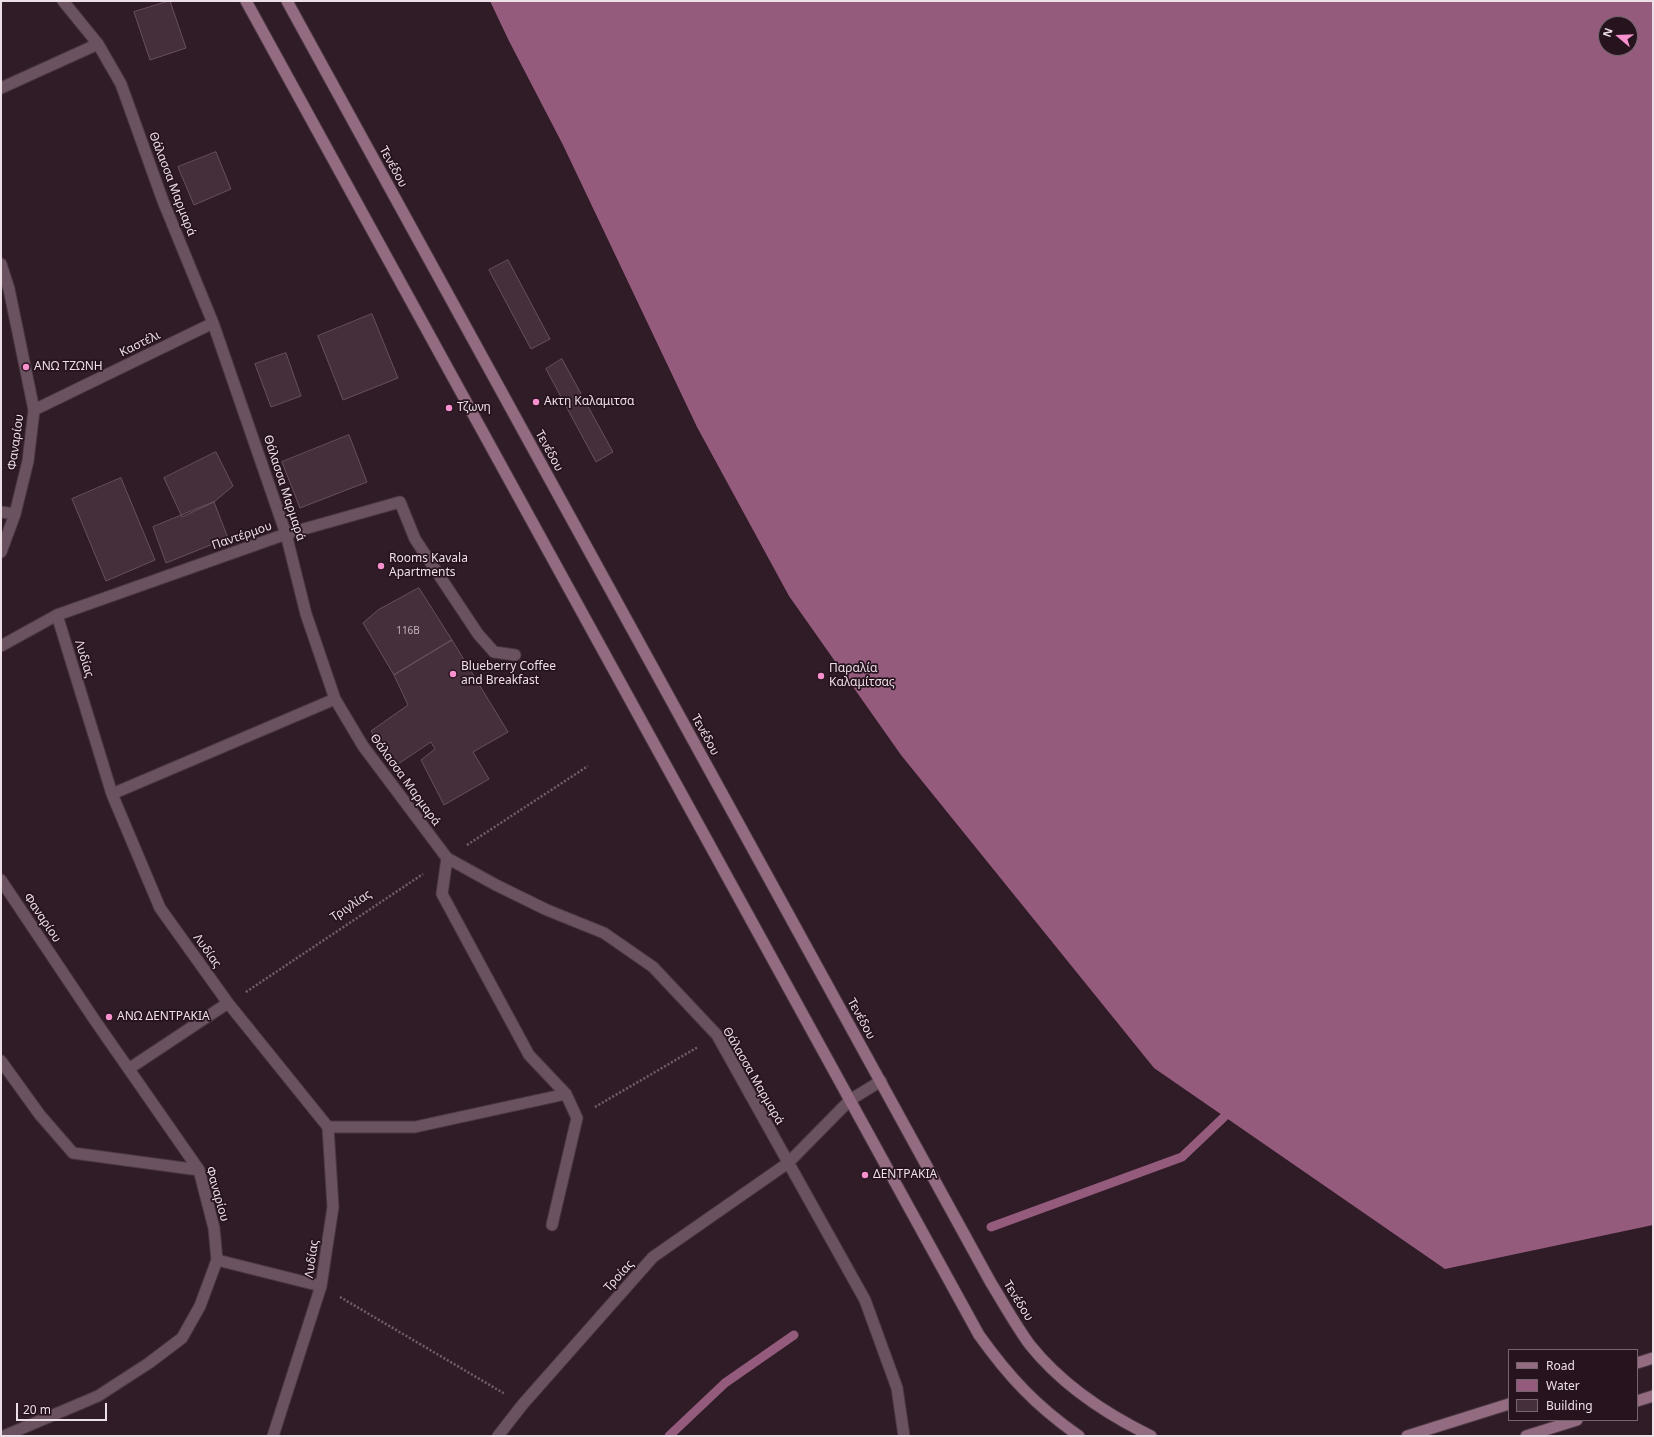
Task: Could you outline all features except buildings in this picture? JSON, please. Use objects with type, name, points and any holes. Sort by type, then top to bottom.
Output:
[{"type":"main road","points":[[246,1],[979,1335],[1001,1365],[1027,1395],[1057,1421],[1079,1436]]},
{"type":"main road","name":"Τενέδου","points":[[287,1],[992,1283],[1030,1345],[1052,1369],[1078,1392],[1106,1411],[1151,1436]]},
{"type":"main road","points":[[1638,1363],[1653,1358]]},
{"type":"main road","points":[[1638,1401],[1653,1396]]},
{"type":"main road","points":[[1408,1436],[1508,1404]]},
{"type":"main road","points":[[1526,1436],[1573,1421]]},
{"type":"street","name":"Θάλασσα Μαρμαρά","points":[[63,1],[98,44],[121,84],[163,201],[213,323],[286,534],[306,614],[334,699],[363,746],[447,858],[496,885],[548,910],[604,933],[653,967],[717,1035],[865,1300],[897,1388],[904,1436]]},
{"type":"street","points":[[1,88],[98,44]]},
{"type":"street","name":"Φαναρίου","points":[[1,264],[9,289],[34,410],[28,461],[16,514],[1,552]]},
{"type":"street","name":"Καστέλι","points":[[34,410],[213,323]]},
{"type":"street","name":"Παντέρμου","points":[[1,646],[57,615],[286,534],[400,502],[415,540],[478,634],[494,652],[515,655]]},
{"type":"street","points":[[1,512],[16,514]]},
{"type":"street","name":"Λυδίας","points":[[57,615],[112,794],[160,908],[228,1003],[328,1127],[333,1207],[322,1286],[273,1436]]},
{"type":"street","points":[[112,794],[334,699]]},
{"type":"street","points":[[447,858],[442,894],[529,1055],[566,1094],[576,1118],[552,1226]]},
{"type":"street","name":"Φαναρίου","points":[[1,880],[96,1022],[130,1068],[199,1170],[214,1228],[217,1260],[200,1306],[182,1338],[149,1363],[98,1396],[4,1436]]},
{"type":"street","points":[[130,1068],[228,1003]]},
{"type":"street","points":[[1,1061],[40,1115],[73,1153],[199,1170]]},
{"type":"street","name":"Τροίας","points":[[498,1436],[523,1404],[653,1257],[788,1163],[850,1100],[880,1081]]},
{"type":"street","points":[[328,1127],[415,1128],[566,1094]]},
{"type":"street","name":"Λυδίας","points":[[217,1260],[322,1286]]},
{"type":"path","name":"Τριγλίας","points":[[228,1003],[588,766]]},
{"type":"path","points":[[576,1118],[717,1035]]},
{"type":"path","points":[[322,1286],[523,1404]]},
{"type":"water","points":[[490,1],[1653,1],[1653,1225],[1445,1269],[1154,1068],[901,755],[789,596],[697,427],[563,145]]},
{"type":"waterway","points":[[991,1227],[1182,1157],[1224,1117]]},
{"type":"waterway","points":[[669,1436],[725,1383],[794,1335]]},
{"type":"place","name":"ΑΝΩ ΤΖΩΝΗ","points":[[26,367]]},
{"type":"place","name":"Ακτη Καλαμιτσα","points":[[536,402]]},
{"type":"place","name":"Τζωνη","points":[[449,408]]},
{"type":"place","name":"Rooms Kavala Apartments","points":[[381,566]]},
{"type":"place","name":"Blueberry Coffee and Breakfast","points":[[453,674]]},
{"type":"place","name":"Παραλία Καλαμίτσας","points":[[821,676]]},
{"type":"place","name":"ΑΝΩ ΔΕΝΤΡΑΚΙΑ","points":[[109,1017]]},
{"type":"place","name":"ΔΕΝΤΡΑΚΙΑ","points":[[865,1175]]}]
